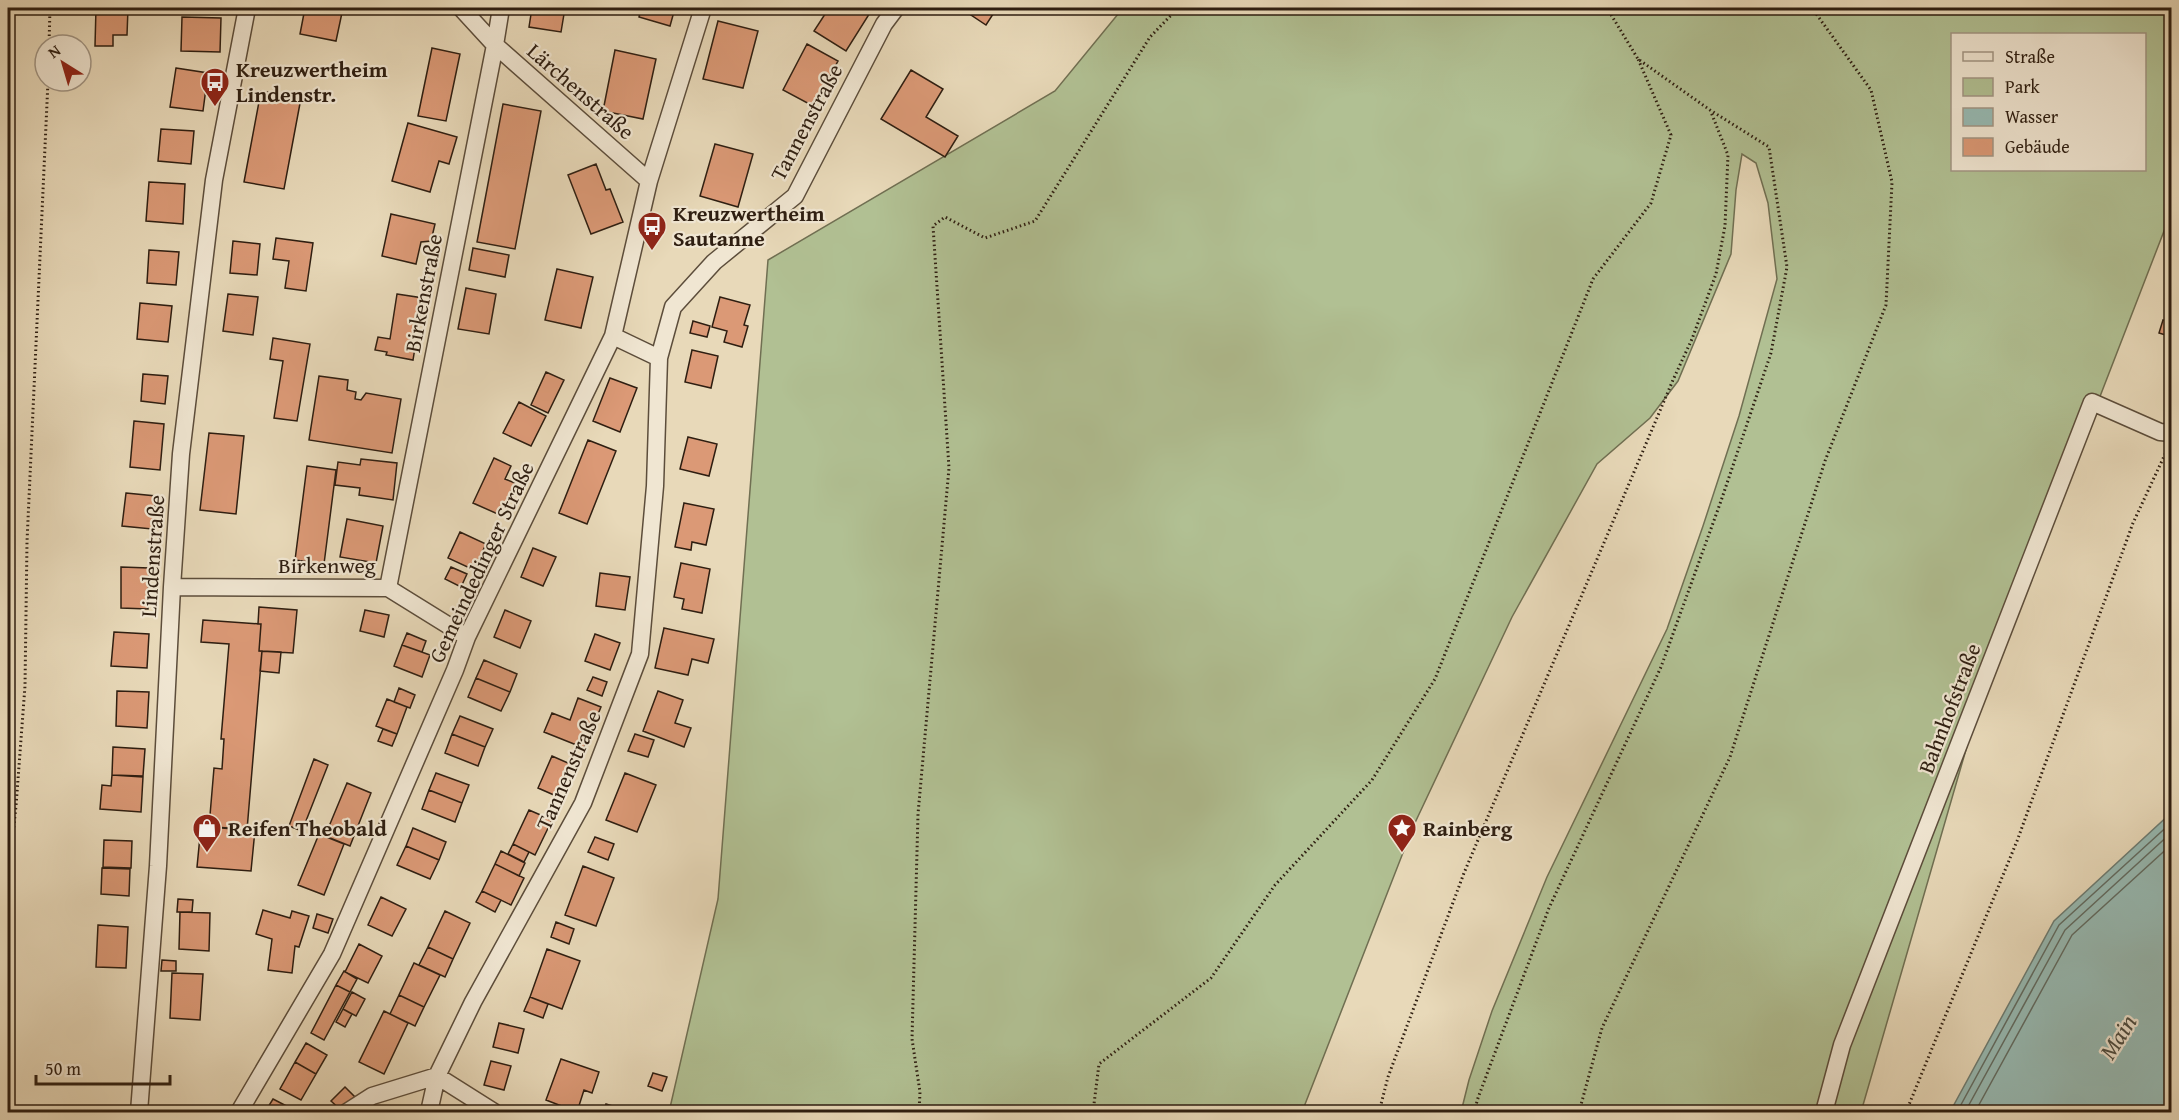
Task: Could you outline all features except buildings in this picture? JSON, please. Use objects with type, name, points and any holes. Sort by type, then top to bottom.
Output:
[{"type":"street","name":"Lindenstraße","points":[[139,1113],[158,866],[181,454],[213,180],[247,8]]},
{"type":"street","name":"Lärchenstraße","points":[[461,8],[495,45],[649,181]]},
{"type":"street","name":"Birkenstraße","points":[[388,588],[501,8]]},
{"type":"street","name":"Gemeindedinger Straße","points":[[239,1113],[332,954],[451,681],[467,637],[613,336],[649,181],[703,8]]},
{"type":"street","name":"Tannenstraße","points":[[429,1113],[437,1076],[473,1002],[583,803],[640,654],[655,486],[659,358],[673,307],[714,262],[795,196],[884,24],[896,8]]},
{"type":"street","points":[[613,336],[659,358]]},
{"type":"street","name":"Bahnhofstraße","points":[[1824,1113],[1842,1045],[2092,402],[2160,432],[2172,433]]},
{"type":"street","name":"Birkenweg","points":[[172,587],[388,588],[467,637]]},
{"type":"street","points":[[347,1113],[372,1096],[437,1076],[494,1113]]},
{"type":"path","points":[[49,33],[50,8]]},
{"type":"path","points":[[919,1113],[920,1092],[912,1039],[918,814],[949,468],[933,226],[945,218],[985,238],[1035,221],[1150,37],[1178,8]]},
{"type":"path","points":[[1093,1113],[1099,1064],[1211,978],[1275,885],[1372,780],[1435,679],[1593,279],[1651,203],[1671,135],[1638,59],[1607,8]]},
{"type":"path","points":[[1579,1113],[1602,1028],[1730,757],[1824,461],[1886,304],[1892,182],[1871,90],[1812,8]]},
{"type":"path","points":[[1474,1113],[1549,908],[1661,668],[1771,353],[1787,267],[1769,147],[1710,110],[1638,59]]},
{"type":"path","points":[[8,881],[25,686],[27,542],[47,93]]},
{"type":"path","points":[[1379,1113],[1388,1077],[1464,873],[1692,339],[1716,274],[1725,226],[1728,155],[1710,110]]},
{"type":"path","points":[[1906,1113],[2018,841],[2133,523],[2167,450]]},
{"type":"green space","points":[[1123,8],[2171,8],[2171,213],[1974,722],[1861,1112],[1461,1112],[1492,1011],[1547,877],[1667,629],[1739,416],[1777,279],[1768,203],[1756,163],[1742,154],[1736,190],[1731,254],[1678,381],[1650,418],[1597,464],[1512,617],[1413,827],[1302,1112],[669,1112],[718,899],[768,260],[1055,91]]},
{"type":"water","name":"Main","points":[[2171,813],[2171,1112],[1950,1112],[2054,921]]},
{"type":"place","name":"Kreuzwertheim Lindenstr.","points":[[215,108]]},
{"type":"place","name":"Kreuzwertheim Sautanne","points":[[652,252]]},
{"type":"place","name":"Reifen Theobald","points":[[207,854]]},
{"type":"place","name":"Rainberg","points":[[1402,854]]}]
